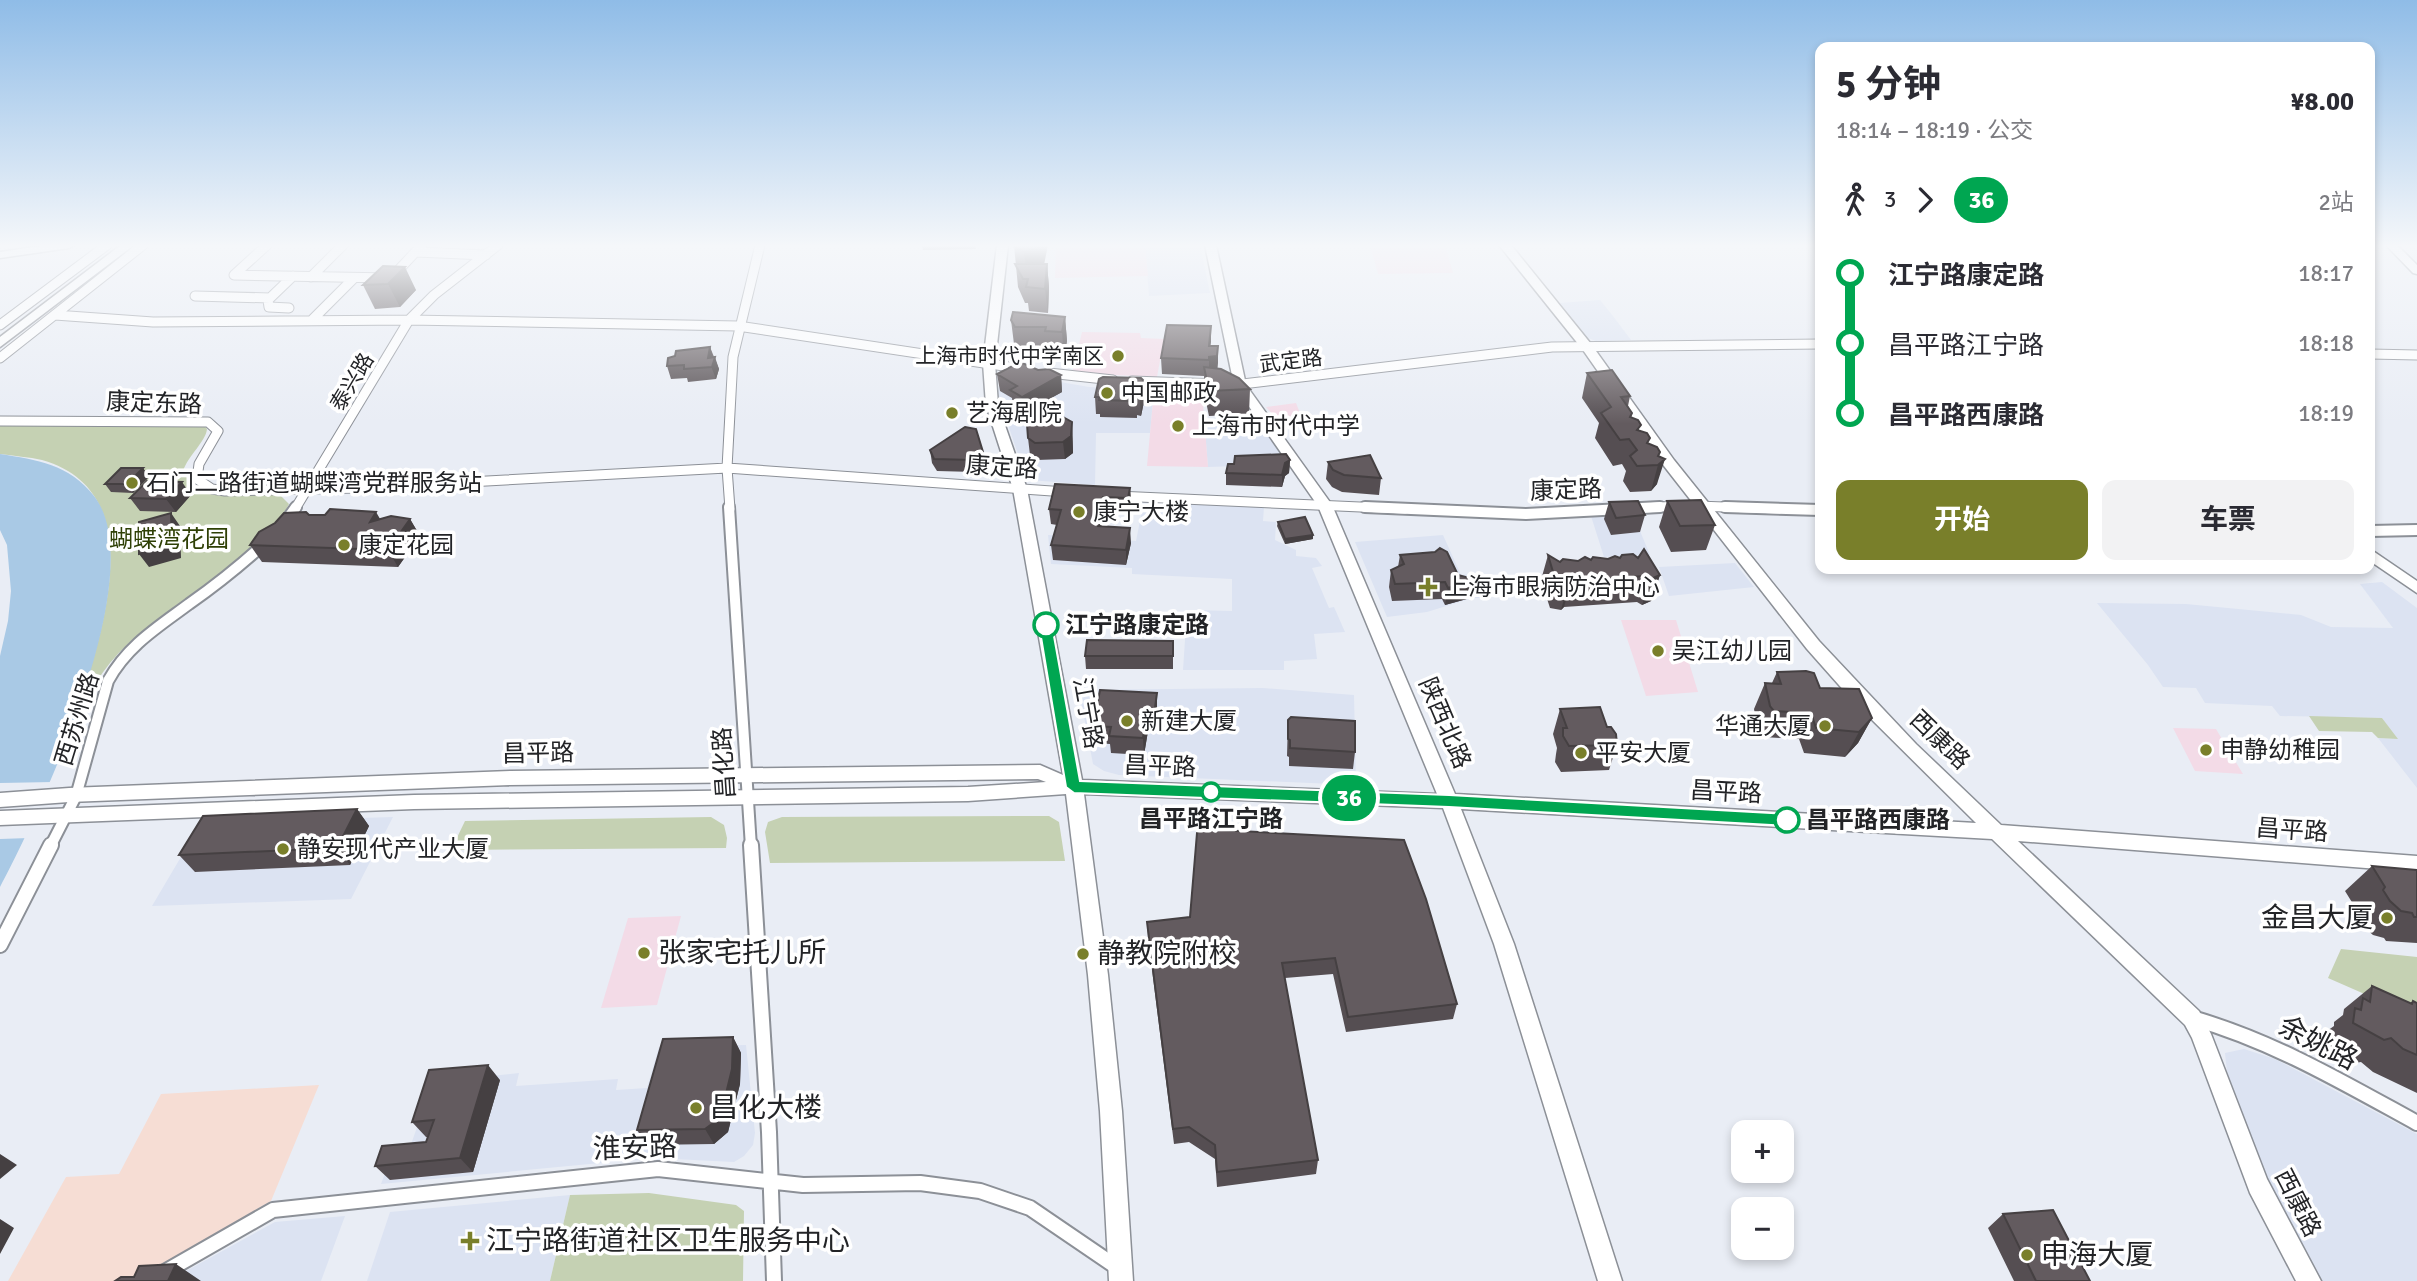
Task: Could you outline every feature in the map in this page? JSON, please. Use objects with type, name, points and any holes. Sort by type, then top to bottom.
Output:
[{"type":"main road","points":[[0,331],[36,305]]},
{"type":"main road","points":[[0,343],[45,305]]},
{"type":"main road","name":"江宁路","points":[[995,305],[989,363],[992,405],[1020,489],[1074,787],[1098,975],[1111,1111],[1121,1276]]},
{"type":"main road","name":"陕西北路","points":[[1223,305],[1240,385],[1325,505],[1449,801],[1504,944],[1609,1281]]},
{"type":"main road","name":"西康路","points":[[1553,305],[1587,347],[1669,463],[1813,645],[1860,698],[2192,1018],[2202,1034],[2258,1185],[2309,1281]]},
{"type":"main road","points":[[2375,558],[2417,588]]},
{"type":"main road","name":"昌平路","points":[[0,800],[510,778],[746,775],[1041,772],[1074,787]]},
{"type":"main road","name":"昌平路","points":[[0,818],[414,802],[968,794],[1074,787],[1449,801],[1999,832],[2417,864]]},
{"type":"street","points":[[0,325],[26,305]]},
{"type":"street","points":[[0,358],[68,305]]},
{"type":"street","points":[[269,305],[269,307],[289,308]]},
{"type":"street","points":[[311,321],[327,305]]},
{"type":"street","name":"泰兴路","points":[[308,490],[409,320],[424,305]]},
{"type":"street","name":"昌化路","points":[[744,305],[733,357],[727,468],[774,1235],[774,1281]]},
{"type":"street","name":"武定路","points":[[55,315],[153,322],[409,320],[738,326],[1088,379],[1240,385],[1552,347],[1815,344]]},
{"type":"street","points":[[2375,354],[2417,355]]},
{"type":"street","name":"康定东路","points":[[0,421],[208,422],[218,431],[196,472],[202,485],[225,491],[308,490]]},
{"type":"street","name":"康定路","points":[[308,490],[727,468],[1073,493]]},
{"type":"street","name":"西苏州路","points":[[0,945],[68,814],[67,797],[108,681],[119,663],[140,640],[256,551],[286,520],[308,490]]},
{"type":"street","name":"康定路","points":[[1100,495],[1526,514],[1703,505],[1815,510]]},
{"type":"street","points":[[2375,531],[2417,530]]},
{"type":"street","name":"余姚路","points":[[2192,1018],[2225,1026],[2258,1040],[2417,1123]]},
{"type":"street","name":"淮安路","points":[[149,1281],[273,1210],[658,1169],[803,1185],[920,1182],[980,1191],[1030,1208],[1121,1276]]},
{"type":"shaded area","points":[[1561,305],[1604,305],[1631,340],[1596,341],[1588,338]]},
{"type":"shaded area","name":"上海市时代中学南区","points":[[1082,332],[1140,333],[1141,338],[1164,339],[1157,377],[1072,373]]},
{"type":"shaded area","points":[[1015,374],[1089,387],[1154,390],[1150,433],[1096,433],[1095,485],[1029,480],[1026,478],[998,395],[1000,379]]},
{"type":"shaded area","name":"上海市时代中学","points":[[1154,390],[1202,391],[1208,467],[1147,466]]},
{"type":"shaded area","points":[[1296,403],[1304,423],[1280,423],[1266,407]]},
{"type":"shaded area","points":[[1256,416],[1289,464],[1208,467],[1204,419]]},
{"type":"shaded area","points":[[1139,501],[1264,507],[1263,521],[1276,522],[1275,540],[1296,550],[1296,556],[1316,558],[1322,566],[1312,568],[1329,608],[1334,607],[1345,632],[1314,634],[1317,659],[1284,661],[1284,670],[1183,670],[1187,610],[1232,611],[1232,579],[1132,574],[1132,568],[1051,564],[1048,535],[1136,541],[1142,511],[1138,510]]},
{"type":"shaded area","points":[[1633,514],[1650,555],[1604,557],[1591,516]]},
{"type":"shaded area","name":"上海市眼病防治中心","points":[[1443,535],[1461,575],[1477,574],[1486,598],[1472,598],[1427,612],[1387,617],[1355,542]]},
{"type":"shaded area","points":[[1735,563],[1754,587],[1669,596],[1659,567]]},
{"type":"shaded area","points":[[2382,582],[2417,608],[2417,788],[2378,738],[2397,739],[2382,718],[2280,716],[2272,706],[2205,703],[2196,688],[2163,687],[2097,603],[2186,604],[2301,615],[2331,627],[2393,628],[2360,584]]},
{"type":"shaded area","name":"吴江幼儿园","points":[[1621,620],[1676,620],[1698,692],[1646,696]]},
{"type":"shaded area","points":[[1263,688],[1354,695],[1356,785],[1119,775],[1104,771],[1093,764],[1079,690]]},
{"type":"shaded area","name":"申静幼稚园","points":[[2173,728],[2216,729],[2243,774],[2195,771]]},
{"type":"shaded area","points":[[393,817],[351,899],[152,906],[201,823]]},
{"type":"shaded area","name":"张家宅托儿所","points":[[681,916],[657,1005],[601,1008],[628,918]]},
{"type":"shaded area","points":[[746,1045],[755,1133],[753,1145],[744,1156],[734,1162],[653,1158],[381,1184],[393,1152],[409,1150],[433,1082],[519,1073],[516,1086],[618,1079],[616,1090],[647,1088],[659,1047]]},
{"type":"shaded area","points":[[2244,1049],[2275,1059],[2417,1134],[2417,1281],[2322,1281],[2285,1215],[2260,1162],[2227,1072],[2225,1053]]},
{"type":"shaded area","points":[[319,1085],[271,1201],[133,1281],[8,1281],[66,1177],[119,1174],[161,1094]]},
{"type":"shaded area","name":"江宁路街道社区卫生服务中心","points":[[570,1195],[550,1281],[367,1281],[390,1212]]},
{"type":"shaded area","points":[[345,1216],[321,1281],[168,1281],[275,1222]]},
{"type":"green space","name":"蝴蝶湾花园","points":[[0,423],[203,424],[207,429],[206,434],[183,471],[190,481],[199,488],[222,494],[273,493],[280,495],[289,504],[271,532],[248,555],[139,635],[115,658],[95,685],[85,688],[108,592],[110,558],[107,526],[96,498],[75,475],[42,460],[0,454]]},
{"type":"green space","points":[[2309,716],[2382,718],[2398,739],[2378,738],[2372,732],[2319,731]]},
{"type":"green space","points":[[1049,816],[1059,822],[1065,861],[770,863],[765,832],[768,822],[782,817]]},
{"type":"green space","points":[[711,817],[724,825],[726,848],[451,850],[465,821]]},
{"type":"green space","points":[[2341,949],[2417,957],[2417,1017],[2328,978]]},
{"type":"green space","points":[[649,1193],[736,1205],[744,1211],[743,1281],[550,1281],[570,1195]]},
{"type":"water","points":[[0,454],[52,465],[74,477],[94,496],[109,531],[110,578],[101,633],[84,692],[40,805],[0,887],[0,656],[11,591],[7,545],[0,530]]},
{"type":"pier","points":[[53,782],[29,838],[0,839],[0,783]]},
{"type":"building","points":[[1013,312],[1065,317],[1062,332],[1045,331],[1046,327],[1015,327],[1011,320]]},
{"type":"building","points":[[1167,325],[1211,326],[1209,346],[1218,346],[1217,356],[1209,357],[1209,360],[1161,358]]},
{"type":"building","points":[[710,347],[708,358],[715,357],[712,367],[684,369],[684,365],[667,366],[668,358],[675,356],[676,351]]},
{"type":"building","points":[[1020,362],[1038,370],[1049,369],[1061,375],[1022,397],[1010,390],[1017,386],[997,374]]},
{"type":"building","points":[[1204,367],[1221,369],[1239,378],[1250,389],[1209,391]]},
{"type":"building","points":[[1612,370],[1630,396],[1621,397],[1632,413],[1630,417],[1638,420],[1641,425],[1637,430],[1647,433],[1650,438],[1647,443],[1657,447],[1660,452],[1658,456],[1665,459],[1658,465],[1637,466],[1630,456],[1637,450],[1629,439],[1620,440],[1601,413],[1611,407],[1587,373]]},
{"type":"building","points":[[1141,378],[1144,381],[1140,399],[1099,400],[1099,397],[1095,397],[1099,379]]},
{"type":"building","points":[[1063,417],[1072,422],[1071,436],[1063,442],[1035,443],[1028,438],[1027,424],[1036,419]]},
{"type":"building","points":[[965,427],[976,429],[983,452],[973,460],[934,459],[930,450]]},
{"type":"building","points":[[1286,454],[1290,460],[1285,463],[1282,475],[1226,473],[1228,464],[1234,464],[1235,456]]},
{"type":"building","points":[[1370,455],[1381,478],[1344,475],[1333,470],[1328,462]]},
{"type":"building","points":[[121,468],[143,468],[127,484],[105,484]]},
{"type":"building","points":[[147,481],[182,482],[166,499],[130,498]]},
{"type":"building","points":[[1055,484],[1130,488],[1128,498],[1103,497],[1098,526],[1130,528],[1126,550],[1051,545],[1061,510],[1049,509]]},
{"type":"building","points":[[1701,500],[1715,525],[1680,526],[1667,501]]},
{"type":"building","points":[[1638,501],[1645,515],[1616,518],[1609,502]]},
{"type":"building","points":[[330,509],[376,512],[370,522],[391,516],[410,519],[388,550],[250,545],[259,532],[275,523],[284,513],[325,515]]},
{"type":"building","points":[[171,513],[172,545],[139,554],[139,522]]},
{"type":"building","points":[[1305,517],[1313,535],[1285,539],[1278,522]]},
{"type":"building","points":[[1440,548],[1447,552],[1458,575],[1477,580],[1448,588],[1445,582],[1395,584],[1391,570],[1404,564],[1400,555],[1435,552]]},
{"type":"building","points":[[1644,549],[1660,575],[1651,579],[1645,576],[1571,581],[1568,584],[1556,582],[1548,555],[1560,562],[1563,559],[1608,559],[1633,554],[1638,558]]},
{"type":"building","points":[[1087,640],[1173,641],[1173,656],[1085,656]]},
{"type":"building","points":[[1777,672],[1814,673],[1820,688],[1859,689],[1872,718],[1859,732],[1816,728],[1811,713],[1774,711],[1770,706],[1765,683],[1781,684]]},
{"type":"building","points":[[1100,690],[1157,693],[1154,715],[1147,714],[1143,738],[1109,736],[1111,727],[1093,726]]},
{"type":"building","points":[[1600,707],[1607,727],[1611,727],[1616,734],[1617,745],[1569,746],[1563,736],[1563,728],[1567,728],[1560,709]]},
{"type":"building","points":[[1291,717],[1355,721],[1355,752],[1290,748],[1288,720]]},
{"type":"building","points":[[357,809],[337,848],[179,855],[203,816]]},
{"type":"building","points":[[1203,829],[1404,840],[1426,899],[1457,1004],[1348,1017],[1335,958],[1282,963],[1318,1160],[1217,1172],[1215,1145],[1189,1127],[1173,1129],[1147,922],[1190,917],[1197,833]]},
{"type":"building","points":[[2372,866],[2417,870],[2417,917],[2401,911],[2390,901]]},
{"type":"building","points":[[2372,986],[2412,1004],[2413,1001],[2417,1003],[2417,1055],[2403,1049],[2391,1038],[2384,1040],[2353,1023],[2355,1008],[2361,1010],[2363,998],[2370,1002]]},
{"type":"building","name":"昌化大楼","points":[[733,1037],[732,1069],[720,1118],[705,1129],[637,1130],[663,1039]]},
{"type":"building","points":[[488,1065],[460,1158],[375,1166],[382,1146],[426,1142],[434,1120],[412,1122],[429,1070]]},
{"type":"building","points":[[2053,1210],[2090,1281],[2036,1281],[2003,1214]]},
{"type":"building","points":[[176,1264],[168,1281],[115,1281],[121,1277],[134,1277],[139,1266]]},
{"type":"bus line","name":"36","points":[[1046,625],[1074,787],[1449,801],[1787,820]]},
{"type":"place","name":"上海市时代中学南区","points":[[1118,356]]},
{"type":"place","name":"中国邮政","points":[[1107,393]]},
{"type":"place","name":"艺海剧院","points":[[952,413]]},
{"type":"place","name":"上海市时代中学","points":[[1178,426]]},
{"type":"place","name":"石门二路街道蝴蝶湾党群服务站","points":[[132,483]]},
{"type":"place","name":"康宁大楼","points":[[1079,512]]},
{"type":"place","name":"康定花园","points":[[344,545]]},
{"type":"place","name":"上海市眼病防治中心","points":[[1428,587]]},
{"type":"place","name":"江宁路康定路","points":[[1046,625]]},
{"type":"place","name":"吴江幼儿园","points":[[1658,651]]},
{"type":"place","name":"新建大厦","points":[[1127,721]]},
{"type":"place","name":"华通大厦","points":[[1825,726]]},
{"type":"place","name":"申静幼稚园","points":[[2206,750]]},
{"type":"place","name":"平安大厦","points":[[1581,753]]},
{"type":"place","name":"昌平路江宁路","points":[[1211,792]]},
{"type":"place","name":"昌平路西康路","points":[[1787,820]]},
{"type":"place","name":"静安现代产业大厦","points":[[283,849]]},
{"type":"place","name":"金昌大厦","points":[[2387,918]]},
{"type":"place","name":"张家宅托儿所","points":[[644,953]]},
{"type":"place","name":"静教院附校","points":[[1083,954]]},
{"type":"place","name":"昌化大楼","points":[[696,1108]]},
{"type":"place","name":"江宁路街道社区卫生服务中心","points":[[470,1241]]},
{"type":"place","name":"申海大厦","points":[[2027,1255]]}]
